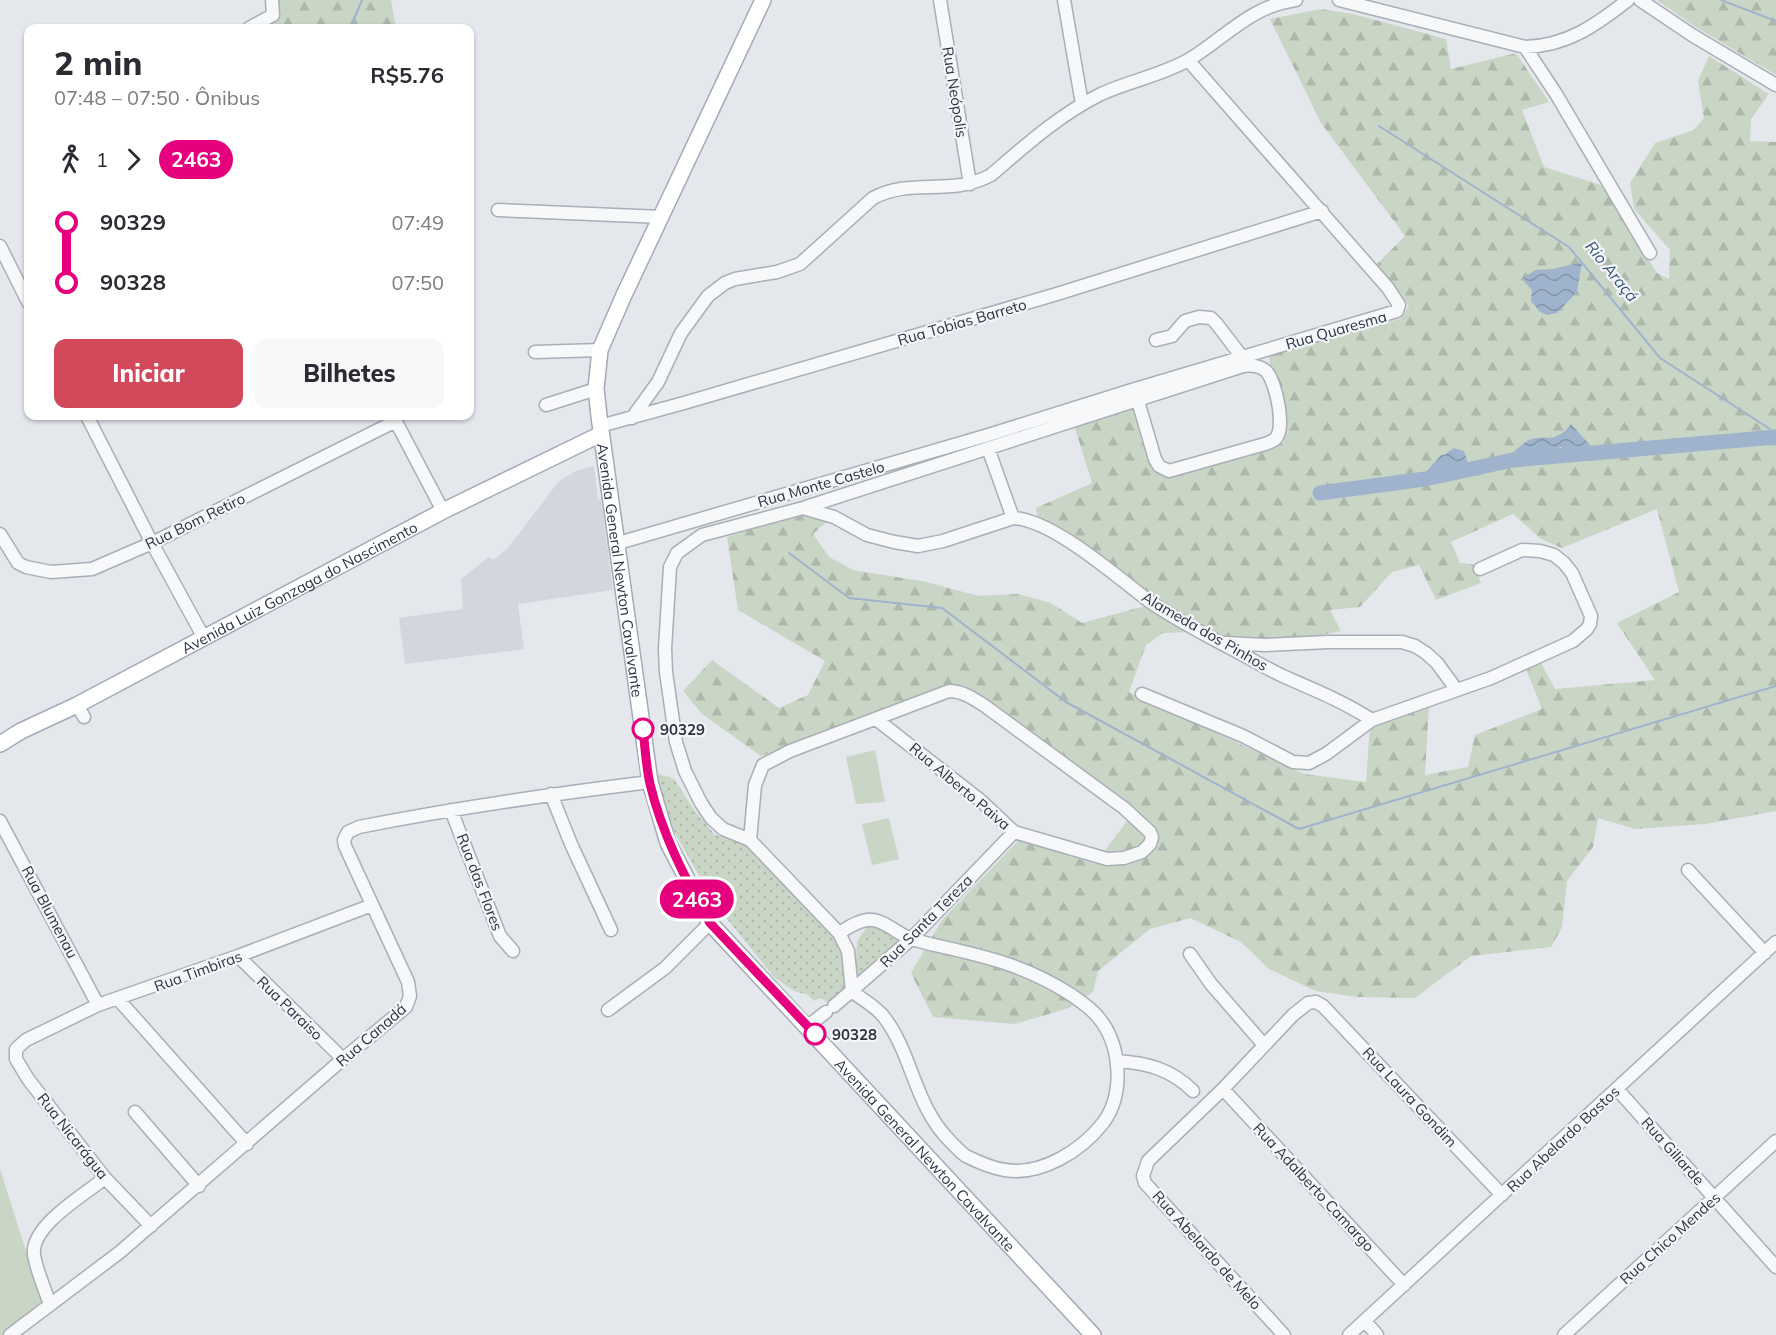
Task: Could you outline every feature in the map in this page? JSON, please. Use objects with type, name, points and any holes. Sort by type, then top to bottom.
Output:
[{"type":"main road","name":"Avenida General Newton Cavalvante","points":[[763,0],[600,350],[596,389],[615,544],[650,782],[668,843],[710,923],[1093,1335]]},
{"type":"main road","name":"Avenida Luiz Gonzaga do Nascimento","points":[[0,744],[21,731],[81,711],[204,638],[601,430]]},
{"type":"street","points":[[258,24],[273,15],[272,0]]},
{"type":"street","name":"Rua Neópolis","points":[[940,0],[970,184]]},
{"type":"street","points":[[1064,0],[1082,104]]},
{"type":"street","points":[[632,418],[658,382],[673,347],[698,306],[725,282],[777,272],[800,264],[873,198],[883,193],[905,187],[949,187],[970,184],[991,175],[1050,124],[1082,104],[1113,89],[1188,60],[1255,13],[1271,5],[1296,0]]},
{"type":"street","points":[[1340,0],[1525,47],[1543,47],[1574,36],[1588,29],[1628,0]]},
{"type":"street","points":[[1640,0],[1776,85]]},
{"type":"street","points":[[1525,47],[1556,94],[1650,253]]},
{"type":"street","name":"Rua Quaresma","points":[[1027,423],[1392,314],[1399,309],[1399,305],[1388,288],[1188,60]]},
{"type":"street","points":[[498,210],[662,217]]},
{"type":"street","name":"Rua Tobias Barreto","points":[[601,430],[632,418],[1057,294],[1322,211]]},
{"type":"street","points":[[0,246],[24,294]]},
{"type":"street","points":[[1156,340],[1172,336],[1185,321],[1199,317],[1211,318],[1242,357]]},
{"type":"street","points":[[535,352],[600,350]]},
{"type":"street","points":[[839,933],[860,921],[871,919],[911,939],[1007,963],[1048,981],[1082,1003],[1098,1015],[1112,1040],[1117,1061],[1114,1098],[1103,1123],[1078,1147],[1059,1160],[1035,1169],[1004,1170],[985,1165],[964,1155],[944,1135],[920,1097],[897,1038],[884,1016],[852,992],[848,951],[839,933],[750,840],[723,829],[711,818],[685,771],[676,742],[665,649],[670,567],[677,552],[702,535],[803,508],[1243,366],[1250,365],[1265,370],[1271,379],[1278,400],[1279,428],[1274,440],[1169,471],[1159,466],[1155,459],[1138,401]]},
{"type":"street","points":[[546,405],[596,389]]},
{"type":"street","points":[[89,420],[204,638]]},
{"type":"street","name":"Rua Bom Retiro","points":[[0,534],[18,563],[37,571],[92,569],[152,543],[390,420]]},
{"type":"street","points":[[395,420],[443,511]]},
{"type":"street","name":"Rua Monte Castelo","points":[[615,544],[1027,423]]},
{"type":"street","points":[[803,508],[824,513],[867,535],[894,542],[918,546],[943,541],[1013,518],[988,448]]},
{"type":"street","name":"Alameda dos Pinhos","points":[[1013,518],[1024,518],[1047,528],[1096,560],[1151,602],[1220,643],[1283,676],[1329,696],[1372,720]]},
{"type":"street","points":[[1142,694],[1252,740],[1282,757],[1300,763],[1316,760],[1372,720],[1491,678],[1573,640],[1590,624],[1591,616],[1572,573],[1554,555],[1522,550],[1480,569]]},
{"type":"street","points":[[1220,643],[1265,645],[1402,642],[1426,653],[1437,663],[1456,689]]},
{"type":"street","name":"Rua Alberto Paiva","points":[[949,691],[962,692],[1124,808],[1150,831],[1152,837],[1150,844],[1142,852],[1124,858],[1107,859],[1014,831],[980,800],[876,719],[949,691]]},
{"type":"street","points":[[750,840],[755,785],[763,765],[790,751],[876,719]]},
{"type":"street","name":"Rua Canadá","points":[[10,1335],[92,1275],[199,1186],[401,1011],[409,1001],[411,991],[408,982],[345,846],[345,836],[348,832],[359,827],[452,810],[551,794],[650,782]]},
{"type":"street","points":[[551,794],[571,844],[612,930]]},
{"type":"street","name":"Rua das Flores","points":[[452,810],[500,936],[513,951]]},
{"type":"street","name":"Rua Blumenau","points":[[0,821],[98,1005]]},
{"type":"street","name":"Rua Santa Tereza","points":[[808,1026],[852,992],[911,939],[1014,831]]},
{"type":"street","points":[[1688,870],[1765,953]]},
{"type":"street","name":"Rua Timbiras","points":[[26,1040],[98,1005],[238,957],[372,904]]},
{"type":"street","points":[[608,1010],[665,968],[710,923]]},
{"type":"street","name":"Rua Abelardo Bastos","points":[[1349,1335],[1776,942]]},
{"type":"street","points":[[1190,954],[1210,984],[1264,1045],[1223,1089]]},
{"type":"street","name":"Rua Paraiso","points":[[238,957],[343,1059]]},
{"type":"street","points":[[118,999],[247,1144]]},
{"type":"street","name":"Rua Laura Gondim","points":[[1264,1045],[1301,1008],[1311,1002],[1323,1006],[1502,1196]]},
{"type":"street","name":"Rua Nicarágua","points":[[26,1040],[15,1054],[21,1069],[105,1178],[151,1226]]},
{"type":"street","points":[[1117,1061],[1138,1062],[1157,1067],[1172,1074],[1193,1091]]},
{"type":"street","name":"Rua Abelardo de Melo","points":[[1223,1089],[1148,1161],[1143,1176],[1145,1183],[1284,1335]]},
{"type":"street","name":"Rua Adalberto Camargo","points":[[1223,1089],[1404,1285]]},
{"type":"street","name":"Rua Giliarde","points":[[1617,1089],[1776,1267]]},
{"type":"street","points":[[135,1112],[199,1186]]},
{"type":"street","name":"Rua Chico Mendes","points":[[1564,1335],[1776,1141]]},
{"type":"street","points":[[50,1305],[34,1256],[36,1237],[48,1223],[105,1178]]},
{"type":"street","points":[[1365,1321],[1377,1335]]},
{"type":"shaded area","points":[[594,466],[598,500],[601,499],[613,590],[518,604],[524,649],[405,664],[399,618],[463,609],[461,579],[489,557],[493,560],[508,548],[559,481],[576,471]]},
{"type":"green space","points":[[277,0],[391,0],[395,24],[249,24],[278,10]]},
{"type":"green space","points":[[1657,0],[1776,0],[1776,75],[1691,24]]},
{"type":"green space","points":[[1321,9],[1353,14],[1446,39],[1451,69],[1516,53],[1549,102],[1522,110],[1544,167],[1601,185],[1657,273],[1669,279],[1670,250],[1634,209],[1630,183],[1655,143],[1694,130],[1704,118],[1698,81],[1709,56],[1769,94],[1751,119],[1750,141],[1776,142],[1776,811],[1705,824],[1635,829],[1598,818],[1593,847],[1567,881],[1562,927],[1551,947],[1471,956],[1415,998],[1357,997],[1316,991],[1269,969],[1241,942],[1190,918],[1150,929],[1098,971],[1093,992],[1069,1008],[1015,1024],[933,1017],[911,973],[942,920],[1019,840],[1095,864],[1136,809],[963,685],[761,756],[702,714],[683,691],[712,660],[779,708],[808,695],[825,661],[738,610],[727,537],[803,512],[829,520],[813,534],[829,557],[853,570],[927,582],[978,596],[1018,594],[1051,603],[1082,623],[1145,606],[1194,632],[1163,633],[1146,645],[1129,692],[1304,774],[1366,782],[1370,727],[1429,705],[1425,775],[1468,767],[1475,735],[1542,709],[1526,669],[1540,661],[1555,689],[1655,680],[1617,623],[1679,592],[1657,509],[1562,548],[1541,539],[1513,514],[1451,542],[1460,563],[1473,564],[1481,583],[1436,600],[1419,565],[1392,572],[1360,607],[1330,610],[1341,631],[1307,638],[1228,640],[1182,618],[1038,520],[1036,508],[1092,483],[1074,425],[1136,405],[1156,471],[1163,476],[1283,443],[1285,433],[1268,354],[1400,319],[1409,306],[1377,264],[1405,236],[1321,123],[1270,19]]},
{"type":"green space","points":[[875,750],[885,802],[856,804],[846,757]]},
{"type":"green space","points":[[653,772],[674,779],[695,811],[714,834],[746,846],[822,923],[845,950],[844,992],[828,1003],[820,998],[813,1001],[808,995],[794,991],[774,977],[715,904],[675,833]]},
{"type":"green space","points":[[889,818],[899,859],[872,865],[862,824]]},
{"type":"green space","points":[[869,924],[878,925],[907,940],[865,975],[855,979],[857,941]]},
{"type":"green space","points":[[0,1169],[42,1301],[1,1335],[0,1335]]},
{"type":"water","points":[[1582,262],[1577,292],[1557,313],[1547,315],[1540,312],[1531,301],[1532,290],[1522,279],[1535,270],[1553,269]]},
{"type":"water","points":[[1571,424],[1599,455],[1592,456],[1560,447],[1538,459],[1513,460],[1512,453],[1527,441],[1554,437],[1565,431]]},
{"type":"water","points":[[1454,448],[1464,451],[1470,469],[1457,480],[1445,478],[1443,473],[1434,473],[1430,478],[1425,479],[1417,473],[1425,473],[1441,455]]},
{"type":"waterway","points":[[352,24],[362,0]]},
{"type":"waterway","points":[[1721,0],[1776,21]]},
{"type":"waterway","name":"Rio Araçá","points":[[1379,126],[1569,247],[1660,358],[1776,433]]},
{"type":"waterway","name":"Rio Araçá","points":[[1320,493],[1425,479],[1513,460],[1776,437]]},
{"type":"waterway","points":[[789,553],[849,598],[942,608],[1066,702],[1299,829],[1776,686]]},
{"type":"bus line","name":"2463","points":[[643,729],[650,782],[662,825],[674,856],[702,909],[710,923],[815,1034]]},
{"type":"place","name":"90329","points":[[643,729]]},
{"type":"place","name":"90328","points":[[815,1034]]}]
